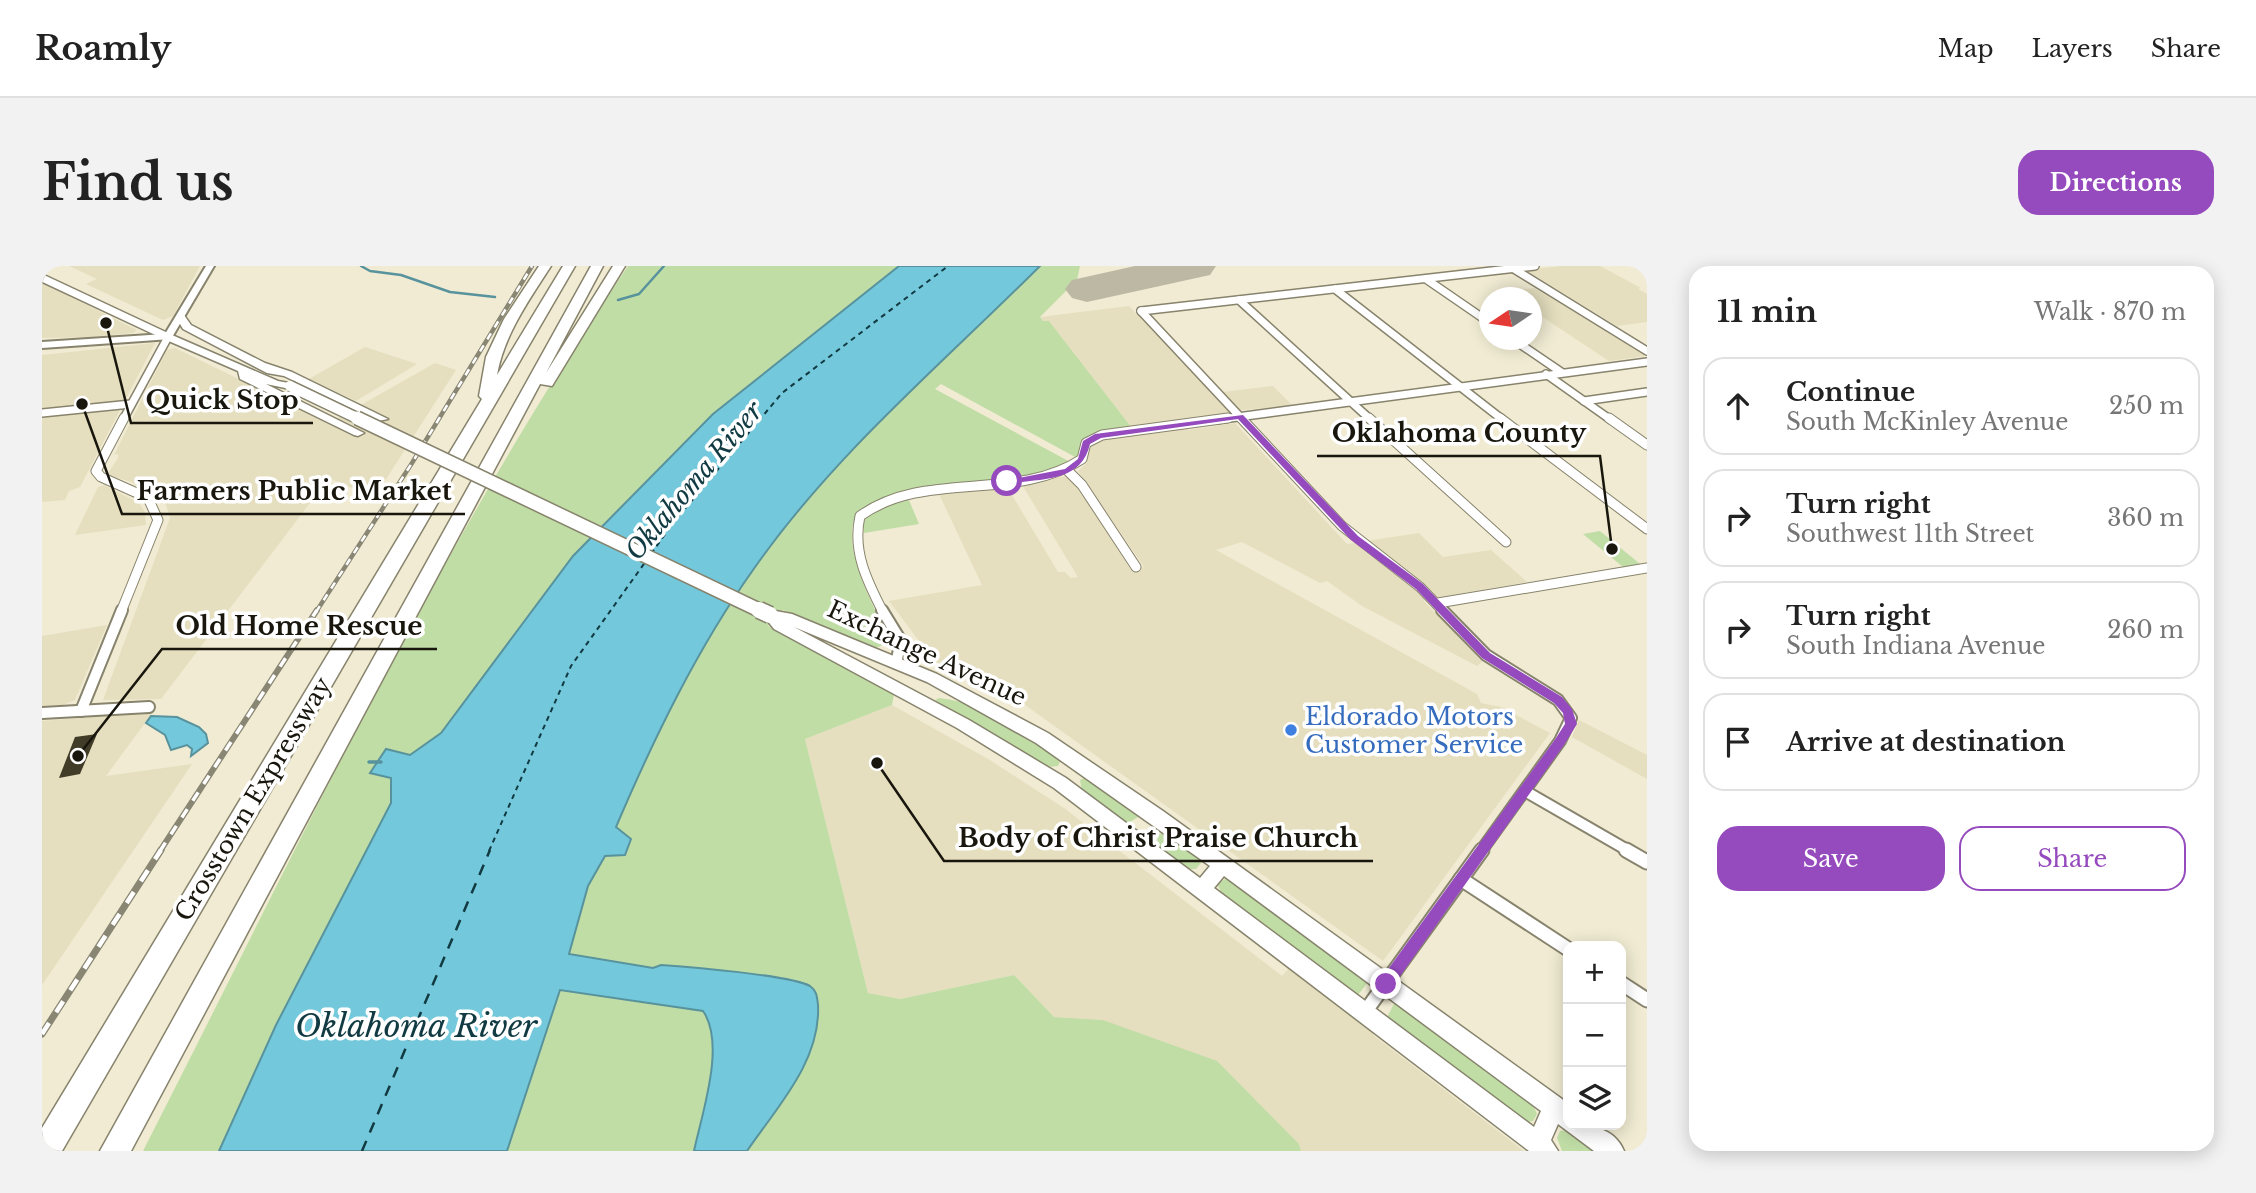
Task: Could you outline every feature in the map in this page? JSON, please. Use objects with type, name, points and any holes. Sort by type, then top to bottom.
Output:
[{"type":"highway","points":[[483,408],[493,357],[511,319],[545,266]]},
{"type":"highway","name":"Crosstown Expressway","points":[[45,1151],[569,266]]},
{"type":"highway","name":"Crosstown Expressway","points":[[115,1151],[597,266]]},
{"type":"highway","points":[[487,467],[550,380],[619,266]]},
{"type":"main road","name":"Exchange Avenue","points":[[181,317],[187,327],[262,366],[290,386]]},
{"type":"main road","points":[[168,337],[195,330]]},
{"type":"main road","name":"Exchange Avenue","points":[[168,337],[290,386],[770,615],[787,618],[951,687],[1083,764],[1561,1113]]},
{"type":"main road","points":[[262,366],[288,374],[382,419]]},
{"type":"main road","points":[[243,369],[244,377],[358,433]]},
{"type":"main road","name":"Exchange Avenue","points":[[770,615],[779,625],[1009,750],[1060,783],[1543,1147]]},
{"type":"main road","points":[[857,668],[896,663],[910,695],[951,687]]},
{"type":"main road","points":[[1060,783],[1083,764]]},
{"type":"main road","points":[[1136,838],[1157,816]]},
{"type":"main road","points":[[1202,889],[1223,864]]},
{"type":"main road","points":[[1543,1147],[1561,1113]]},
{"type":"main road","points":[[1584,1130],[1613,1151]]},
{"type":"street","points":[[81,711],[158,523],[155,506],[148,498],[129,486],[96,473],[131,404],[210,266]]},
{"type":"street","points":[[1365,1012],[1571,724],[1568,712],[1558,700],[1486,655],[1437,603],[1342,526],[1141,311],[1535,266]]},
{"type":"street","points":[[1514,268],[1647,351]]},
{"type":"street","name":"Exchange Avenue","points":[[42,278],[168,337]]},
{"type":"street","points":[[1426,279],[1479,316]]},
{"type":"street","points":[[1335,289],[1647,529]]},
{"type":"street","points":[[1239,300],[1506,542]]},
{"type":"street","points":[[42,345],[168,337]]},
{"type":"street","points":[[1529,350],[1561,372]]},
{"type":"street","points":[[896,663],[901,641],[880,608],[857,544],[860,516],[888,499],[1068,471],[1082,460],[1086,443],[1098,436],[1647,362]]},
{"type":"street","points":[[1546,374],[1647,445]]},
{"type":"street","points":[[1584,401],[1647,392]]},
{"type":"street","points":[[42,413],[131,404]]},
{"type":"street","points":[[358,433],[382,419]]},
{"type":"street","points":[[1068,471],[1082,485],[1136,567]]},
{"type":"street","points":[[1437,603],[1647,568]]},
{"type":"street","points":[[42,713],[149,707]]},
{"type":"street","points":[[1525,791],[1647,862]]},
{"type":"street","points":[[1461,879],[1563,946]]},
{"type":"street","points":[[1626,986],[1647,1000]]},
{"type":"shaded area","points":[[69,266],[200,266],[173,316],[163,320],[86,284],[97,279]]},
{"type":"shaded area","points":[[1561,266],[1600,266],[1641,288],[1638,289],[1647,294],[1647,322],[1617,326],[1526,270]]},
{"type":"shaded area","points":[[42,283],[137,330],[133,333],[91,337],[42,338]]},
{"type":"shaded area","points":[[1542,292],[1645,356],[1609,361],[1542,317]]},
{"type":"shaded area","points":[[1129,306],[1230,413],[1132,428],[1049,321],[1043,321],[1040,317]]},
{"type":"shaded area","points":[[155,343],[80,487],[69,491],[65,500],[42,502],[42,355]]},
{"type":"shaded area","points":[[365,347],[417,364],[356,401],[309,379]]},
{"type":"shaded area","points":[[175,348],[329,423],[435,363],[456,370],[374,498],[329,478],[161,699],[103,700],[170,518],[164,498],[158,501],[132,482],[107,475],[118,458],[118,454],[114,455],[167,350]]},
{"type":"shaded area","points":[[1273,386],[1293,406],[1240,410],[1223,392]]},
{"type":"shaded area","points":[[1235,423],[1347,544],[1419,533],[1443,557],[1491,550],[1527,582],[1423,600],[1482,662],[1477,666],[1362,606],[1327,581],[1320,583],[1242,542],[1216,550],[1477,694],[1481,703],[1501,707],[1550,733],[1383,961],[979,672],[965,679],[935,662],[889,601],[982,585],[939,494],[1006,485],[1058,572],[1065,572],[1071,578],[1078,577],[1021,483],[1068,476],[1077,485],[1130,569],[1144,567],[1078,471],[1087,463],[1088,447],[1095,440],[1179,427],[1189,430]]},
{"type":"shaded area","points":[[104,485],[139,503],[145,512],[146,525],[75,535],[98,487]]},
{"type":"shaded area","points":[[107,625],[75,700],[63,705],[42,706],[42,636]]},
{"type":"shaded area","points":[[892,705],[988,759],[1064,808],[1282,976],[1291,966],[1376,1031],[1373,1035],[1524,1151],[1301,1151],[1299,1144],[1104,1020],[1054,1017],[1014,975],[900,999],[868,993],[805,739]]},
{"type":"shaded area","points":[[153,712],[106,776],[192,764],[42,985],[42,721]]},
{"type":"shaded area","points":[[1579,720],[1647,755],[1647,779],[1572,737]]},
{"type":"green space","points":[[628,266],[1080,266],[1077,280],[1040,317],[1043,321],[1049,321],[1132,428],[1086,438],[1081,443],[1077,458],[941,384],[935,389],[1072,463],[1035,475],[906,493],[919,524],[864,533],[864,528],[853,522],[852,537],[858,567],[888,639],[886,644],[875,648],[783,610],[768,626],[894,694],[892,705],[805,739],[868,993],[900,999],[1014,975],[1054,1017],[1103,1020],[1217,1061],[1299,1144],[1301,1151],[143,1151],[431,589],[559,372]]},
{"type":"green space","points":[[1600,531],[1640,564],[1623,567],[1583,534]]},
{"type":"green space","points":[[939,698],[988,712],[1061,759],[1058,766],[1048,767],[933,701]]},
{"type":"green space","points":[[1089,776],[1139,814],[1138,817],[1130,822],[1121,820],[1082,791],[1080,780]]},
{"type":"green space","points":[[1164,832],[1200,857],[1201,863],[1196,869],[1188,869],[1157,846],[1158,835]]},
{"type":"green space","points":[[1228,878],[1368,982],[1358,995],[1222,895],[1217,883]]},
{"type":"green space","points":[[1395,1002],[1531,1101],[1537,1114],[1533,1121],[1527,1122],[1386,1019]]},
{"type":"green space","points":[[1566,1130],[1600,1151],[1562,1151],[1557,1138],[1560,1131]]},
{"type":"water","name":"Oklahoma River","points":[[899,266],[1040,266],[853,449],[784,528],[753,570],[713,631],[661,727],[616,827],[631,839],[625,855],[605,856],[588,886],[569,954],[653,968],[661,965],[761,975],[799,982],[812,988],[818,1005],[817,1026],[805,1064],[795,1083],[747,1151],[694,1151],[712,1060],[710,1025],[703,1011],[560,990],[507,1151],[219,1151],[276,1025],[391,803],[391,778],[370,773],[386,749],[410,755],[441,733],[573,556],[713,414]]},
{"type":"water","points":[[151,716],[177,717],[199,727],[206,734],[208,743],[191,756],[192,749],[187,745],[171,750],[165,735],[146,723]]},
{"type":"building","points":[[97,734],[80,774],[59,778],[75,737]]},
{"type":"waterway","points":[[361,266],[370,271],[401,275],[450,292],[495,297]]},
{"type":"waterway","points":[[618,300],[639,294],[664,266]]},
{"type":"waterway","points":[[369,762],[381,762]]},
{"type":"ferry route","points":[[651,554],[673,523],[782,393],[948,266]]},
{"type":"ferry route","points":[[489,851],[571,666],[646,561]]},
{"type":"ferry route","points":[[362,1151],[490,850]]},
{"type":"runway","points":[[1087,289],[1195,266]]},
{"type":"railway","points":[[316,612],[412,463],[532,266]]},
{"type":"railway","points":[[160,851],[317,610]]},
{"type":"railway","points":[[42,1034],[161,850]]},
{"type":"place","name":"Quick Stop","points":[[106,323]]},
{"type":"place","name":"Farmers Public Market","points":[[82,404]]},
{"type":"place","name":"Oklahoma County","points":[[1612,549]]},
{"type":"place","name":"Eldorado Motors Customer Service","points":[[1291,730]]},
{"type":"place","name":"Old Home Rescue","points":[[78,756]]},
{"type":"place","name":"Body of Christ Praise Church","points":[[877,763]]},
{"type":"route","points":[[1007,481],[1068,471],[1082,460],[1086,443],[1098,436],[1240,416],[1355,538],[1420,587],[1486,655],[1558,700],[1568,712],[1571,724],[1560,741],[1386,984]]}]
